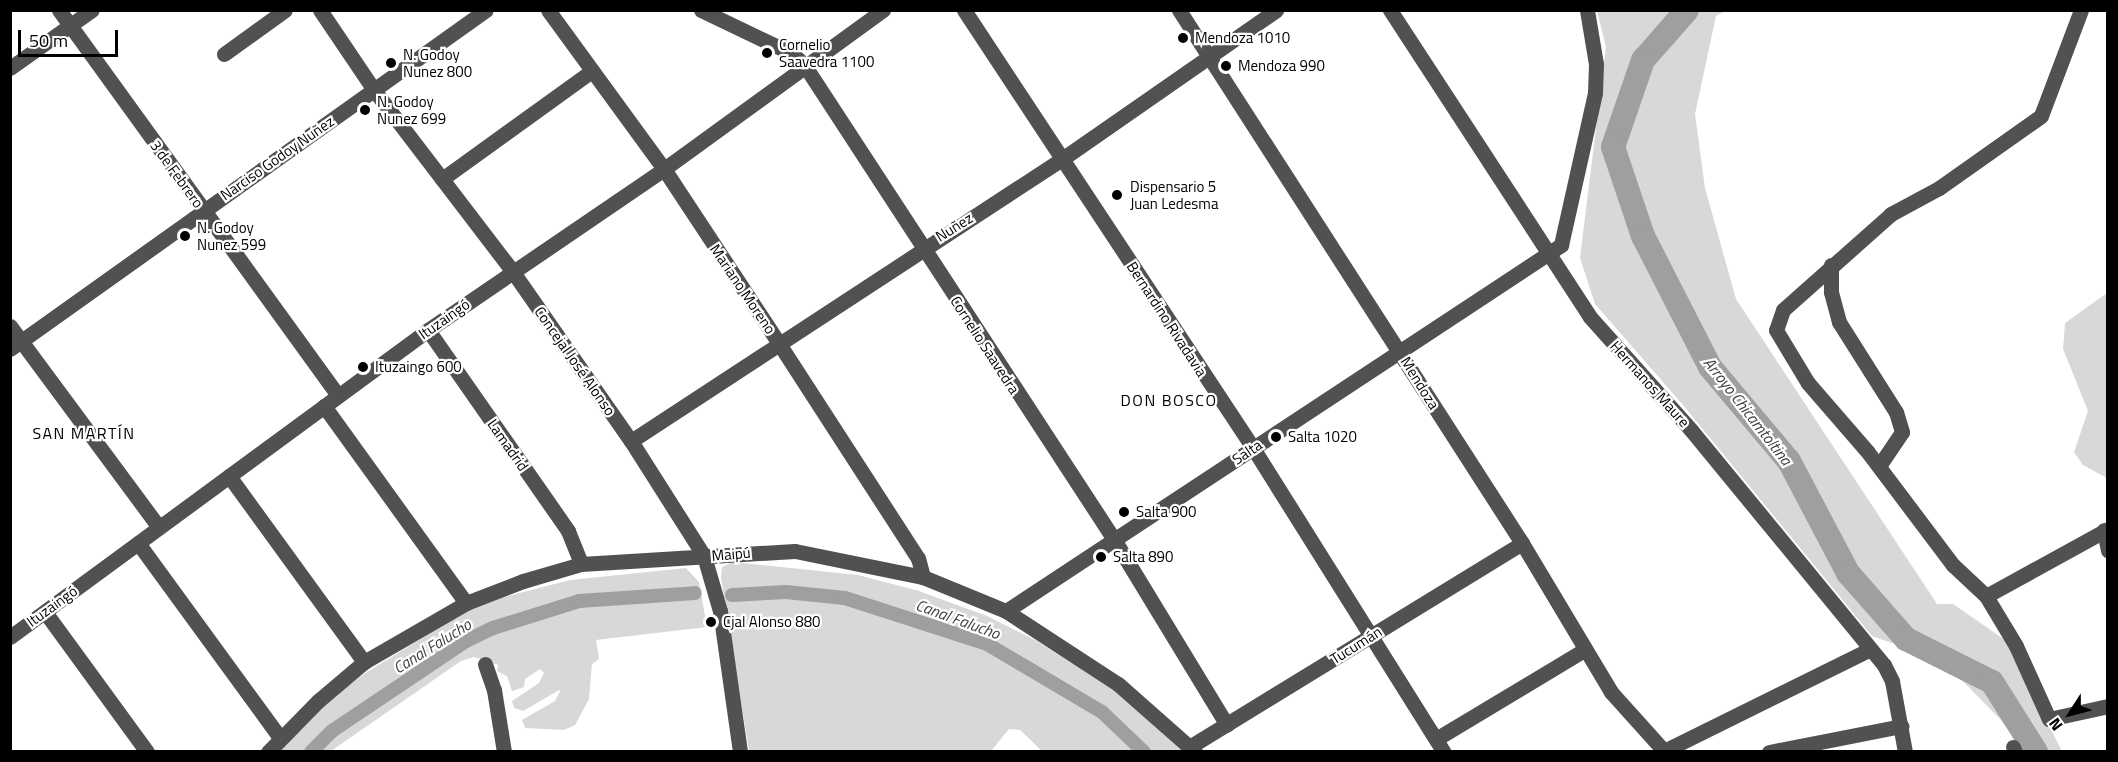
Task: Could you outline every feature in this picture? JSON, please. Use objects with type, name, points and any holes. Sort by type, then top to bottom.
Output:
[{"type":"street","name":"3 de Febrero","points":[[59,10],[338,396]]},
{"type":"street","points":[[10,68],[92,10]]},
{"type":"street","points":[[224,54],[285,10]]},
{"type":"street","name":"Concejal José Alonso","points":[[320,10],[374,90],[513,272],[631,441],[704,556],[720,611],[739,751]]},
{"type":"street","name":"Narciso Godoy Nuñez","points":[[16,345],[486,10]]},
{"type":"street","name":"Mariano Moreno","points":[[548,10],[664,169],[918,558],[923,577]]},
{"type":"street","name":"Cornelio Saavedra","points":[[701,10],[794,54],[805,66],[921,248],[1115,541],[1227,725]]},
{"type":"street","name":"Ituzaingó","points":[[10,637],[428,330],[664,169],[883,10]]},
{"type":"street","name":"Bernardino Rivadavia","points":[[964,10],[1253,448],[1440,745]]},
{"type":"street","name":"Mendoza","points":[[1179,10],[1522,543],[1611,692],[1664,751]]},
{"type":"street","name":"Nuñez","points":[[631,441],[921,248],[1062,159],[1276,10]]},
{"type":"street","name":"Hermanos Maure","points":[[1390,10],[1590,317],[1691,430],[1870,650],[1892,681],[1905,752]]},
{"type":"street","points":[[1565,279],[1562,245],[1595,93],[1596,64],[1587,10]]},
{"type":"street","points":[[2081,10],[2041,116],[1939,188],[1891,214],[1783,310],[1776,330],[1808,383],[1879,466],[1953,565],[1986,596],[2016,646],[2049,719],[2108,706]]},
{"type":"street","points":[[442,179],[592,71]]},
{"type":"street","name":"Salta","points":[[1006,611],[1562,245]]},
{"type":"street","points":[[1831,265],[1831,292],[1839,322],[1896,412],[1902,432],[1879,466]]},
{"type":"street","points":[[10,326],[16,345],[159,527]]},
{"type":"street","name":"Lamadrid","points":[[428,330],[568,531],[581,564]]},
{"type":"street","points":[[324,406],[466,603]]},
{"type":"street","points":[[229,476],[364,662]]},
{"type":"street","points":[[1986,596],[2106,529],[2108,551]]},
{"type":"street","points":[[138,543],[280,738]]},
{"type":"street","name":"Tucumán","points":[[1193,749],[1227,725],[1522,543]]},
{"type":"street","name":"Maipú","points":[[268,752],[280,738],[364,662],[466,603],[523,580],[581,564],[795,551],[923,577],[1006,611],[1118,684],[1193,749]]},
{"type":"street","points":[[45,612],[147,752]]},
{"type":"street","points":[[1440,745],[1584,650]]},
{"type":"street","points":[[1664,751],[1870,650]]},
{"type":"street","points":[[485,664],[494,690],[504,752]]},
{"type":"street","points":[[1769,752],[1900,726]]},
{"type":"shaded area","points":[[1597,11],[1725,11],[1716,16],[1695,114],[1705,188],[1736,299],[1937,604],[1953,604],[2005,640],[2062,751],[2025,751],[2000,719],[1943,661],[1872,636],[1683,405],[1595,304],[1580,258],[1606,47]]},
{"type":"shaded area","points":[[2107,293],[2107,478],[2083,465],[2074,452],[2088,411],[2063,349],[2065,323]]},
{"type":"shaded area","points":[[733,562],[858,575],[919,591],[987,616],[1035,640],[1116,691],[1188,751],[1042,751],[1020,730],[1009,729],[991,751],[749,751],[721,578],[722,567]]},
{"type":"shaded area","points":[[686,568],[699,582],[707,627],[596,640],[599,659],[592,664],[589,699],[575,725],[564,730],[525,728],[522,720],[555,701],[561,689],[523,711],[514,708],[512,701],[539,683],[544,673],[540,669],[525,679],[524,687],[512,691],[507,676],[497,671],[498,665],[474,657],[461,661],[331,751],[275,752],[300,723],[364,674],[477,604],[570,580]]},
{"type":"waterway","name":"Arroyo Chicamtoltina","points":[[1687,10],[1643,60],[1613,147],[1643,236],[1710,367],[1789,461],[1848,573],[1906,639],[1992,682],[2036,752]]},
{"type":"waterway","name":"Canal Falucho","points":[[732,595],[786,592],[845,598],[987,644],[1102,712],[1144,752]]},
{"type":"waterway","name":"Canal Falucho","points":[[311,752],[332,731],[466,641],[493,628],[579,601],[695,593]]},
{"type":"place","name":"Mendoza 1010","points":[[1183,38]]},
{"type":"place","name":"Cornelio Saavedra 1100","points":[[767,53]]},
{"type":"place","name":"N. Godoy Nunez 800","points":[[391,63]]},
{"type":"place","name":"Mendoza 990","points":[[1226,66]]},
{"type":"place","name":"N. Godoy Nunez 699","points":[[365,110]]},
{"type":"place","name":"Dispensario 5 Juan Ledesma","points":[[1117,195]]},
{"type":"place","name":"N. Godoy Nunez 599","points":[[185,236]]},
{"type":"place","name":"Ituzaingo 600","points":[[363,367]]},
{"type":"place","name":"Salta 1020","points":[[1276,437]]},
{"type":"place","name":"Salta 900","points":[[1124,512]]},
{"type":"place","name":"Salta 890","points":[[1101,557]]},
{"type":"place","name":"Cjal Alonso 880","points":[[711,622]]},
{"type":"district","name":"DON BOSCO","points":[[1169,400]]},
{"type":"district","name":"SAN MARTÍN","points":[[84,433]]}]
